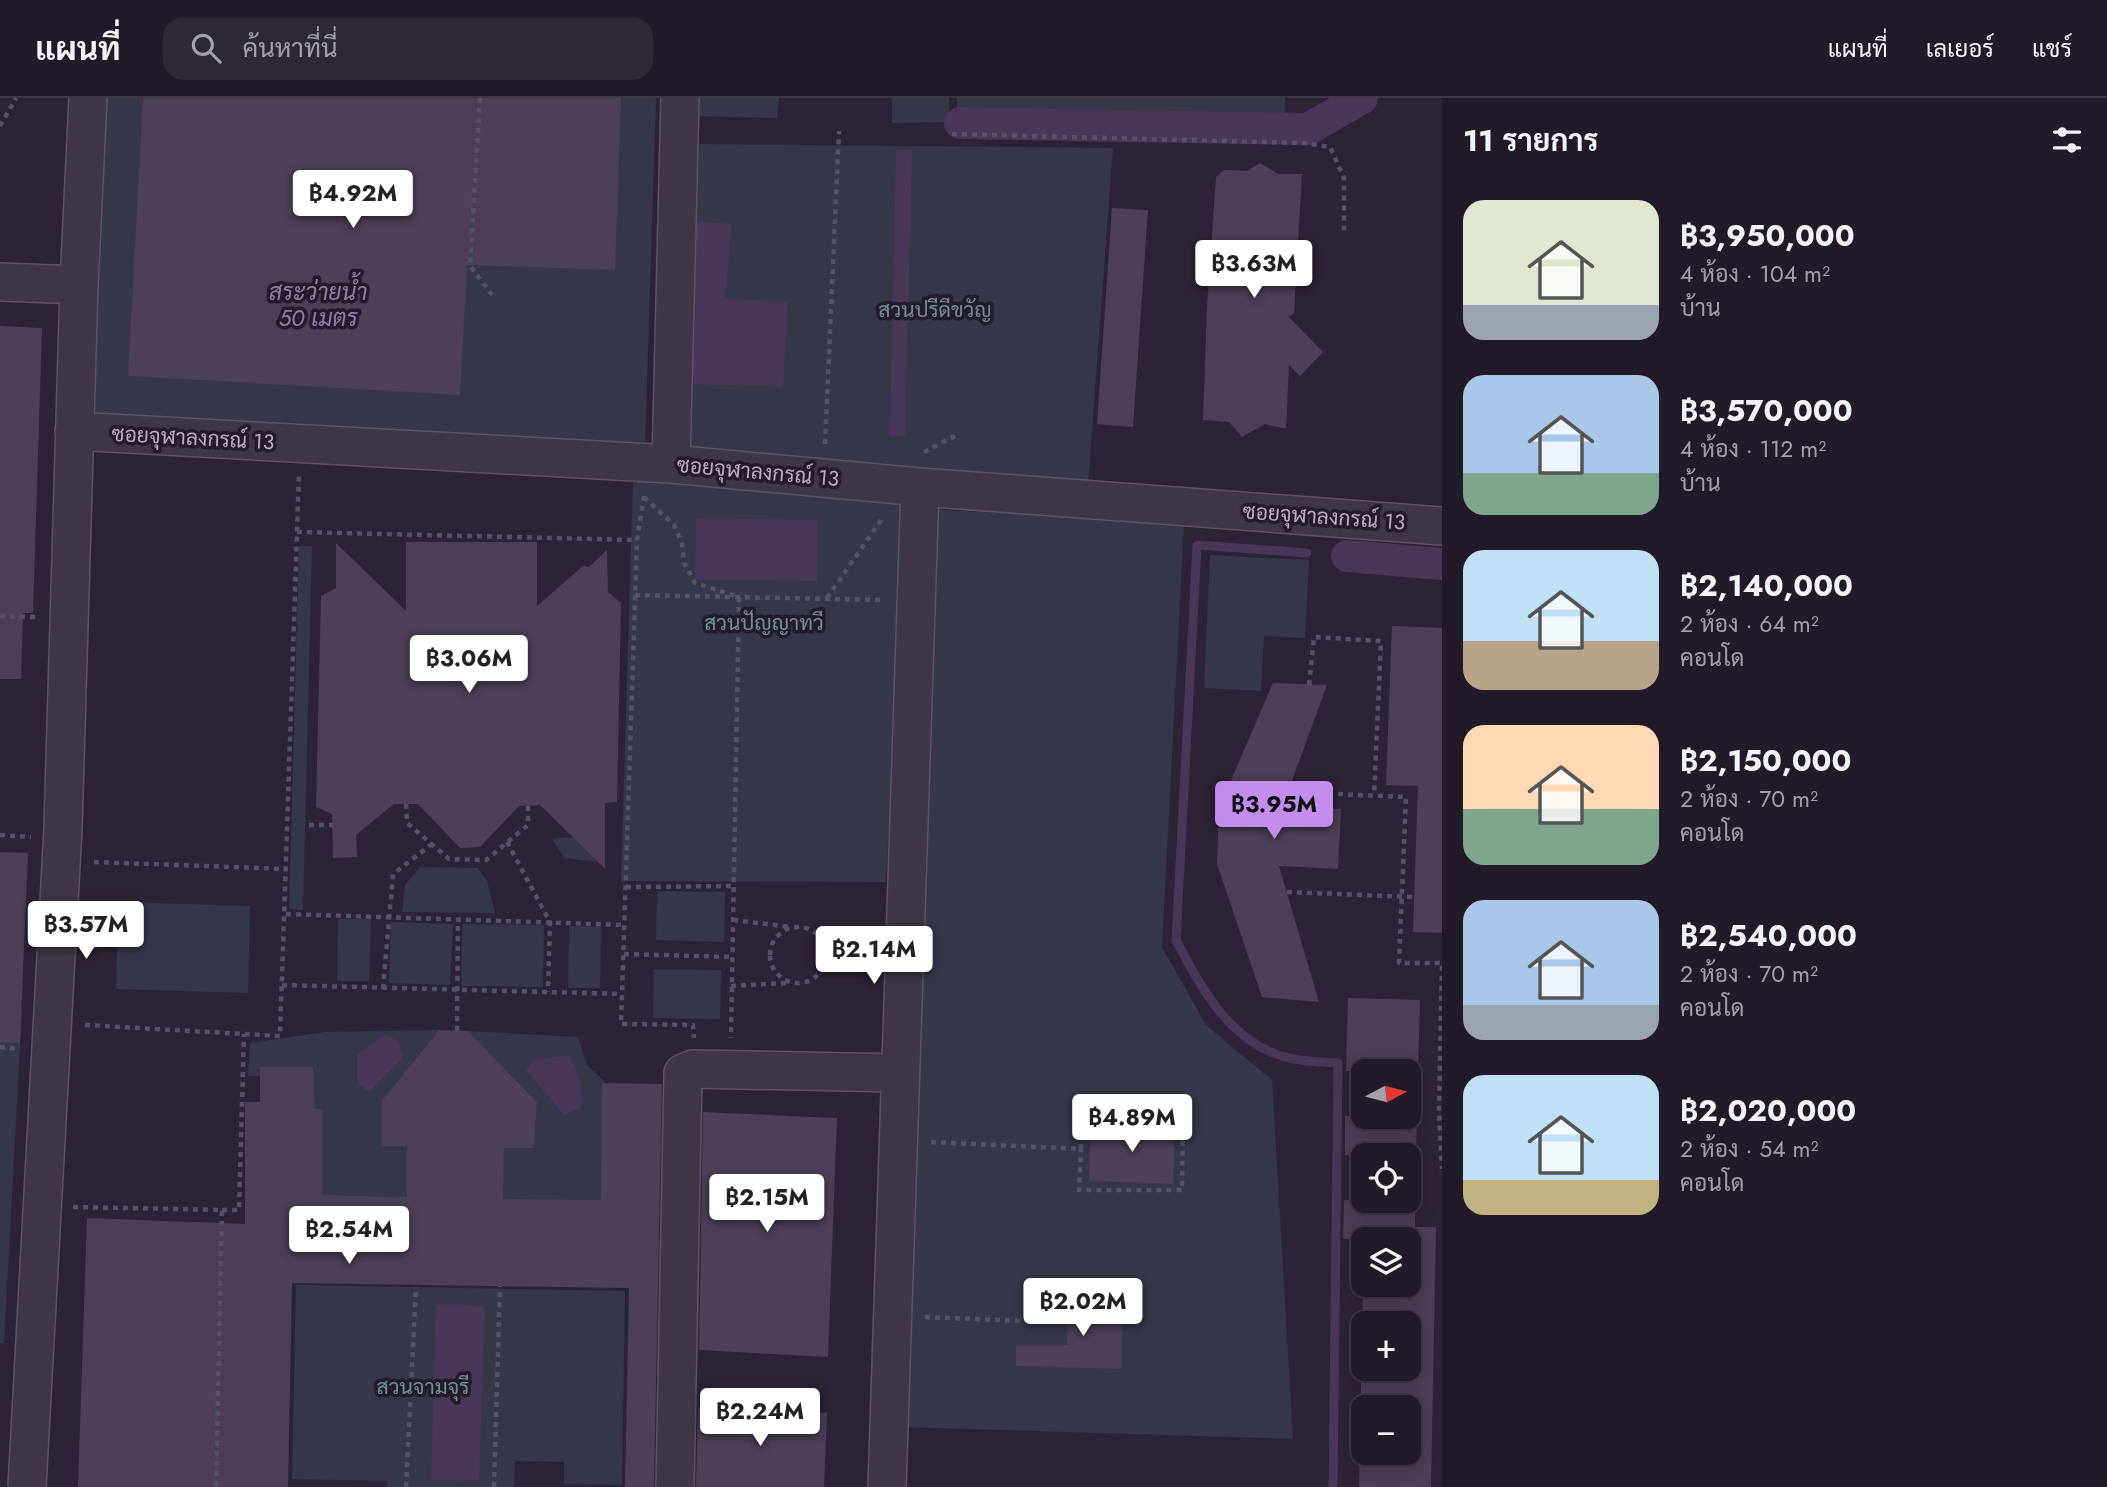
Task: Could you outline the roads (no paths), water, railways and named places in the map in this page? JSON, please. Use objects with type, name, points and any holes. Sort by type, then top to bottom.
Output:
[{"type":"street","points":[[27,1487],[63,828],[79,285],[88,98]]},
{"type":"street","points":[[659,475],[680,98]]},
{"type":"street","points":[[0,282],[79,285]]},
{"type":"street","name":"ซอยจุฬาลงกรณ์ 13","points":[[74,431],[299,444],[659,475],[910,486],[1442,526]]},
{"type":"street","points":[[887,1487],[916,600],[910,486]]},
{"type":"street","points":[[675,1487],[683,1073],[693,1069],[900,1073]]},
{"type":"waterway","points":[[960,123],[1308,129],[1362,98]]},
{"type":"waterway","points":[[1307,553],[1197,545],[1176,940],[1209,997],[1237,1030],[1253,1043],[1272,1053],[1294,1059],[1338,1063],[1333,1487]]},
{"type":"waterway","points":[[1347,556],[1442,564]]},
{"type":"water label","name":"สระว่ายน้ำ 50 เมตร","points":[[318,305]]},
{"type":"park label","name":"สวนปรีดีขวัญ","points":[[935,310]]},
{"type":"park label","name":"สวนปัญญาทวี","points":[[764,623]]},
{"type":"park label","name":"สวนจามจุรี","points":[[423,1387]]}]
